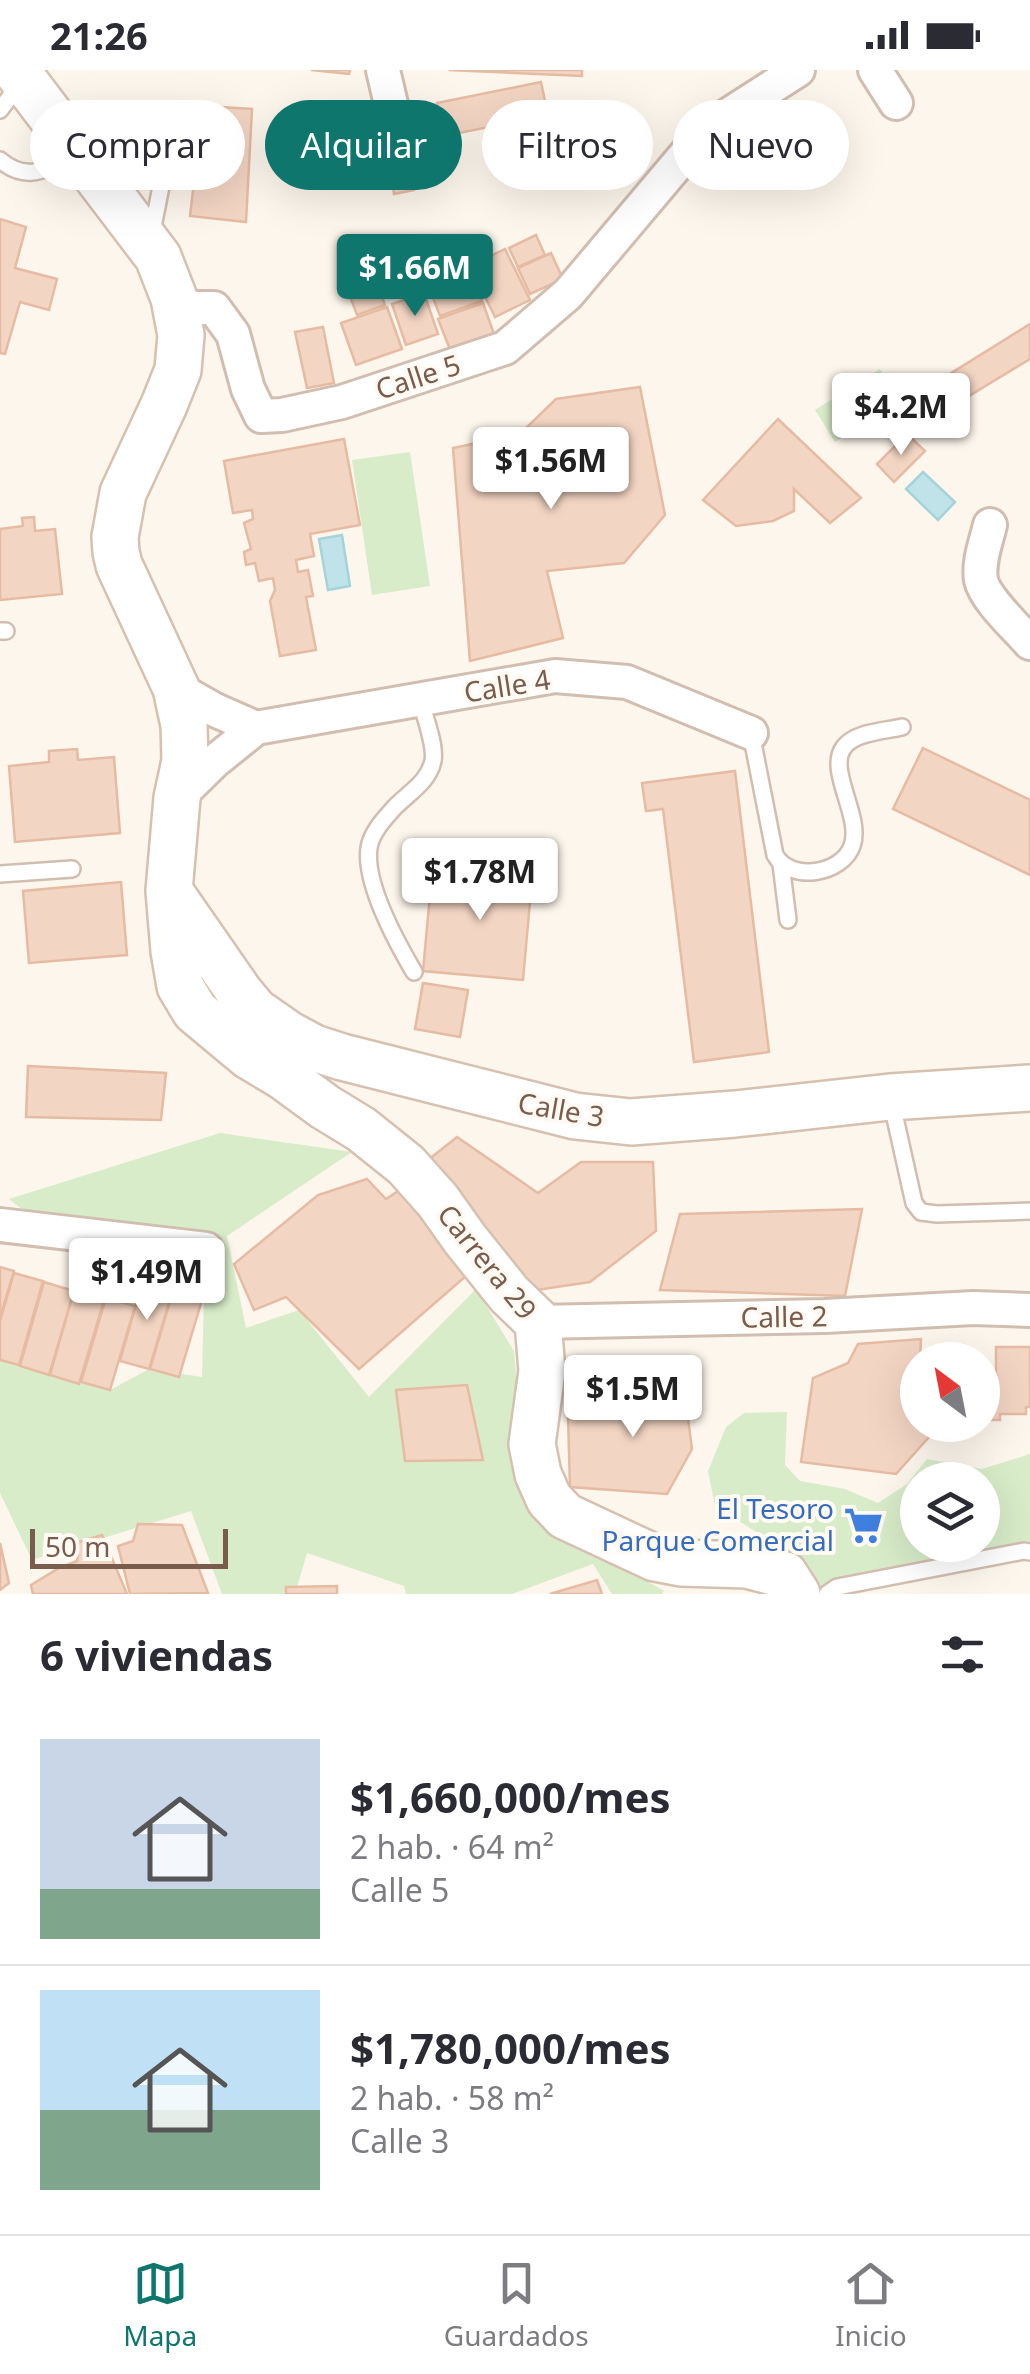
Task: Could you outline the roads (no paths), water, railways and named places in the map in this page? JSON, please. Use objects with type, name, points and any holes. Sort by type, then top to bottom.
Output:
[{"type":"street","points":[[384,70],[390,100]]},
{"type":"street","name":"Calle 5","points":[[177,312],[214,308],[232,334],[248,389],[261,416],[342,402],[505,348],[568,294],[708,128],[798,70]]},
{"type":"street","points":[[876,70],[896,103]]},
{"type":"street","points":[[108,190],[158,257],[174,298],[181,334],[178,370],[123,493],[116,552],[176,688],[184,724],[184,762],[169,891],[180,986]]},
{"type":"street","points":[[150,246],[166,298],[172,335],[164,405]]},
{"type":"street","points":[[990,525],[981,560],[981,584],[1030,643]]},
{"type":"street","name":"Calle 4","points":[[178,798],[256,728],[555,676],[628,682],[750,733]]},
{"type":"street","points":[[176,688],[256,728]]},
{"type":"street","name":"Calle 3","points":[[169,891],[255,1011],[288,1034],[314,1048],[575,1116],[631,1122],[1030,1088]]},
{"type":"street","points":[[180,986],[184,976],[202,964],[224,969]]},
{"type":"street","name":"Carrera 29","points":[[180,986],[195,1011],[248,1056],[361,1128],[406,1165],[509,1294],[538,1322],[542,1371],[532,1444],[538,1474],[549,1499],[564,1516],[642,1554],[681,1564],[699,1580],[747,1566],[785,1575],[797,1594]]},
{"type":"street","points":[[0,1224],[206,1250]]},
{"type":"street","name":"Calle 2","points":[[538,1322],[825,1316],[972,1308],[1030,1310]]},
{"type":"lane","points":[[0,160],[12,170],[30,172]]},
{"type":"lane","points":[[150,246],[161,190]]},
{"type":"lane","points":[[414,972],[393,936],[379,900],[369,848],[380,824],[423,782],[432,764],[434,754],[420,700]]},
{"type":"lane","points":[[780,864],[798,873],[822,870],[844,858],[852,849],[855,827],[838,763],[841,749],[868,734],[902,727]]},
{"type":"lane","points":[[750,733],[780,864],[788,920]]},
{"type":"lane","points":[[0,874],[72,869]]},
{"type":"lane","points":[[890,1097],[914,1204],[921,1212],[1030,1211]]},
{"type":"lane","points":[[827,1594],[837,1587],[1030,1552]]},
{"type":"water","points":[[923,472],[955,502],[938,520],[906,489]]},
{"type":"water","points":[[342,535],[350,586],[328,590],[319,539]]},
{"type":"place","name":"El Tesoro Parque Comercial","points":[[864,1525]]}]
